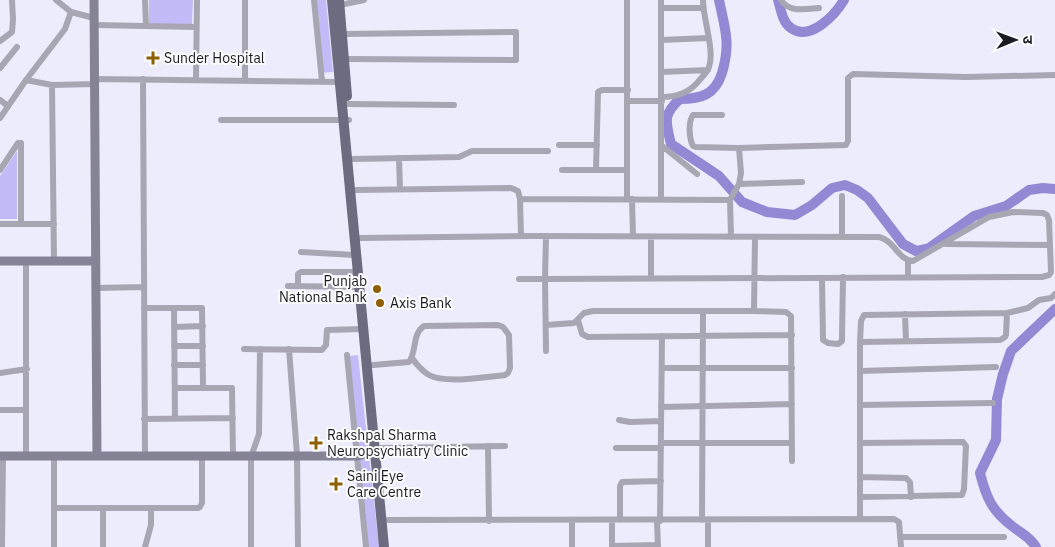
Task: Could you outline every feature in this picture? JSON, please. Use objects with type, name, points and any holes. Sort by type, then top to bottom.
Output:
[{"type":"main road","points":[[337,2],[344,59],[343,82],[348,104],[346,120],[353,159],[372,365],[384,547]]},
{"type":"main road","points":[[337,2],[362,329],[390,547]]},
{"type":"street","points":[[0,41],[12,32],[12,0]]},
{"type":"street","points":[[56,0],[71,12],[94,22],[196,27]]},
{"type":"street","points":[[94,0],[95,288],[98,456]]},
{"type":"street","points":[[146,0],[146,26]]},
{"type":"street","points":[[196,80],[197,0]]},
{"type":"street","points":[[245,0],[245,81]]},
{"type":"street","points":[[314,0],[322,82]]},
{"type":"street","points":[[337,2],[364,0]]},
{"type":"street","points":[[627,0],[627,170],[632,236]]},
{"type":"street","points":[[661,0],[661,199]]},
{"type":"street","points":[[628,101],[662,99],[674,96],[691,89],[708,70],[710,57],[703,0]]},
{"type":"street","points":[[781,0],[786,6],[792,8],[819,8]]},
{"type":"street","points":[[661,8],[703,8]]},
{"type":"street","points":[[0,118],[65,29],[71,12]]},
{"type":"street","points":[[342,34],[516,32],[516,60],[344,59]]},
{"type":"street","points":[[661,40],[708,38]]},
{"type":"street","points":[[0,68],[17,47]]},
{"type":"street","points":[[661,72],[708,70]]},
{"type":"street","points":[[722,115],[696,115],[691,117],[691,142],[696,147],[739,148],[846,145],[848,141],[848,78],[853,74],[966,77],[1055,76]]},
{"type":"street","points":[[26,80],[52,85],[95,81],[143,80],[343,82]]},
{"type":"street","points":[[143,80],[144,456]]},
{"type":"street","points":[[52,85],[54,261]]},
{"type":"street","points":[[596,170],[598,92],[602,90],[628,90]]},
{"type":"street","points":[[0,100],[8,106]]},
{"type":"street","points":[[348,104],[454,105]]},
{"type":"street","points":[[221,120],[346,120]]},
{"type":"street","points":[[0,170],[18,143],[21,143],[21,224]]},
{"type":"street","points":[[560,145],[596,146]]},
{"type":"street","points":[[662,145],[697,174]]},
{"type":"street","points":[[731,237],[732,195],[739,184],[741,173],[739,148]]},
{"type":"street","points":[[353,159],[459,157],[472,151],[548,152]]},
{"type":"street","points":[[400,158],[400,189]]},
{"type":"street","points":[[562,170],[627,170]]},
{"type":"street","points":[[739,184],[802,182]]},
{"type":"street","points":[[356,190],[511,188],[518,192],[520,199],[521,236]]},
{"type":"street","points":[[520,199],[661,199],[732,195]]},
{"type":"street","points":[[842,196],[842,236]]},
{"type":"street","points":[[519,280],[1046,276],[1051,272],[1049,220],[1047,215],[1043,213],[1013,212],[989,217],[918,259],[908,260]]},
{"type":"street","points":[[0,224],[54,224]]},
{"type":"street","points":[[360,238],[521,236],[842,236],[884,238],[908,260],[908,277]]},
{"type":"street","points":[[546,236],[546,350]]},
{"type":"street","points":[[651,237],[651,278]]},
{"type":"street","points":[[754,311],[755,237]]},
{"type":"street","points":[[944,244],[1050,245]]},
{"type":"street","points":[[301,252],[355,255]]},
{"type":"street","points":[[0,261],[95,260]]},
{"type":"street","points":[[26,261],[26,456]]},
{"type":"street","points":[[298,286],[298,274],[301,272],[357,272]]},
{"type":"street","points":[[822,278],[823,340],[828,344],[838,344],[842,341],[843,277]]},
{"type":"street","points":[[288,286],[358,287]]},
{"type":"street","points":[[95,288],[144,287]]},
{"type":"street","points":[[860,520],[860,342],[864,315],[1007,314],[1028,308],[1039,300],[1051,298],[1055,294]]},
{"type":"street","points":[[144,308],[202,308],[203,388]]},
{"type":"street","points":[[174,308],[175,418]]},
{"type":"street","points":[[703,310],[703,443],[705,520],[708,547]]},
{"type":"street","points":[[546,325],[570,324],[578,320],[584,313],[593,311],[782,311],[790,314],[792,320],[792,461]]},
{"type":"street","points":[[905,314],[906,342]]},
{"type":"street","points":[[860,342],[1000,340],[1005,338],[1006,335],[1007,314]]},
{"type":"street","points":[[578,320],[582,334],[588,337],[792,335]]},
{"type":"street","points":[[372,365],[405,363],[412,358],[418,332],[424,326],[498,325],[503,327],[509,335],[510,368],[505,375],[451,379],[438,378],[430,376],[412,358]]},
{"type":"street","points":[[174,327],[203,326]]},
{"type":"street","points":[[244,349],[322,350],[325,348],[327,332],[330,328],[362,329]]},
{"type":"street","points":[[612,521],[612,546],[658,546],[661,481],[662,336]]},
{"type":"street","points":[[174,346],[203,346]]},
{"type":"street","points":[[251,547],[250,456],[259,434],[260,349]]},
{"type":"street","points":[[289,349],[296,455],[298,547]]},
{"type":"street","points":[[346,355],[366,547]]},
{"type":"street","points":[[174,365],[203,365]]},
{"type":"street","points":[[860,371],[996,367]]},
{"type":"street","points":[[662,368],[792,368]]},
{"type":"street","points":[[0,372],[27,369]]},
{"type":"street","points":[[174,388],[232,388],[233,456]]},
{"type":"street","points":[[860,405],[993,403]]},
{"type":"street","points":[[661,407],[792,404]]},
{"type":"street","points":[[0,410],[26,410]]},
{"type":"street","points":[[144,419],[233,418]]},
{"type":"street","points":[[619,420],[637,422],[661,421]]},
{"type":"street","points":[[616,448],[703,443],[792,443]]},
{"type":"street","points":[[860,443],[965,443],[966,446],[964,489],[962,495],[860,497]]},
{"type":"street","points":[[488,446],[489,521]]},
{"type":"street","points":[[2,547],[1,456],[356,456],[379,451],[505,446]]},
{"type":"street","points":[[54,456],[54,547]]},
{"type":"street","points":[[54,508],[200,507],[202,503],[202,456]]},
{"type":"street","points":[[860,478],[906,478],[910,482],[910,497]]},
{"type":"street","points":[[620,520],[620,486],[622,482],[661,481]]},
{"type":"street","points":[[103,508],[103,547]]},
{"type":"street","points":[[145,547],[151,525],[151,508]]},
{"type":"street","points":[[388,520],[897,520],[900,526],[900,547]]},
{"type":"street","points":[[572,520],[572,547]]},
{"type":"street","points":[[900,537],[1004,537]]},
{"type":"shaded area","points":[[149,0],[193,0],[192,24],[149,24]]},
{"type":"shaded area","points":[[312,0],[326,0],[333,72],[319,73]]},
{"type":"shaded area","points":[[17,151],[17,219],[0,219],[0,176]]},
{"type":"shaded area","points":[[358,355],[379,547],[368,547],[349,356]]},
{"type":"waterway","points":[[719,0],[727,44],[722,73],[711,91],[701,97],[680,99],[670,110],[667,124],[671,144],[719,176],[742,202],[767,212],[795,215],[812,205],[832,188],[845,185],[857,190],[868,198],[903,244],[916,251],[929,248],[974,216],[1006,206],[1029,190],[1055,189]]},
{"type":"waterway","points":[[778,0],[782,15],[788,25],[798,31],[806,32],[821,25],[835,13],[844,0]]},
{"type":"waterway","points":[[1036,547],[1028,537],[999,515],[987,496],[980,473],[996,440],[997,399],[1011,351],[1055,309]]},
{"type":"place","name":"Sunder Hospital","points":[[153,58]]},
{"type":"place","name":"Punjab National Bank","points":[[377,289]]},
{"type":"place","name":"Axis Bank","points":[[380,303]]},
{"type":"place","name":"Rakshpal Sharma Neuropsychiatry Clinic","points":[[316,443]]},
{"type":"place","name":"Saini Eye Care Centre","points":[[336,484]]}]
